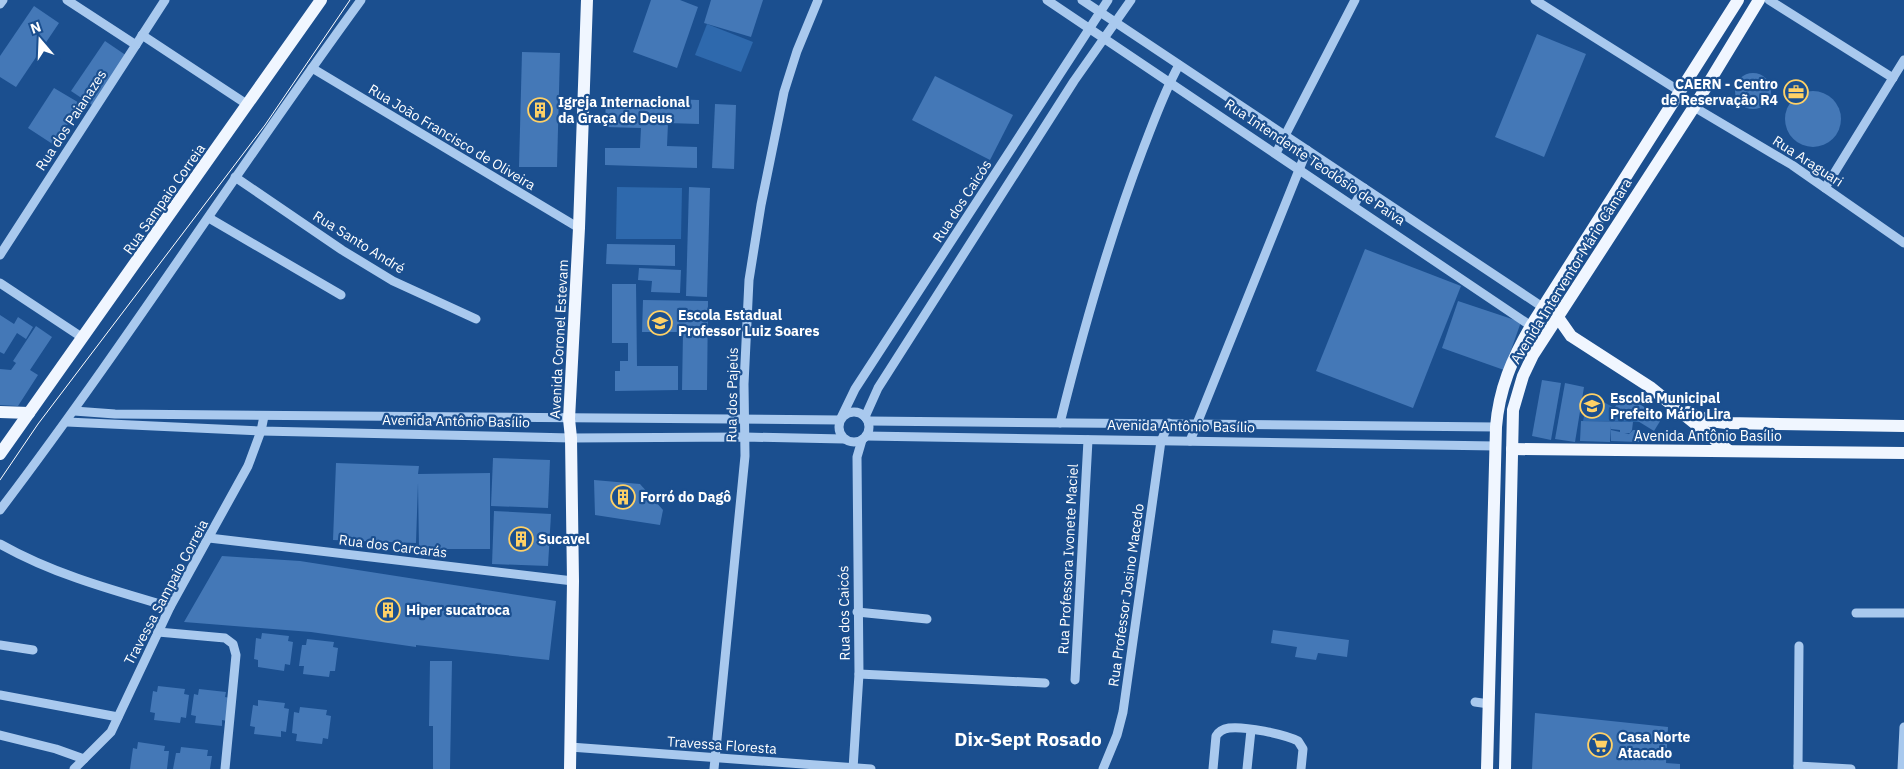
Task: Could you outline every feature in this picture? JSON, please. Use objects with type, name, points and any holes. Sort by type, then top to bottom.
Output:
[{"type":"main road","name":"Rua Sampaio Correia","points":[[0,454],[321,0]]},
{"type":"main road","name":"Avenida Coronel Estevam","points":[[570,769],[573,581],[571,438],[569,419],[579,228],[587,0]]},
{"type":"main road","name":"Avenida Interventor Mário Câmara","points":[[1487,769],[1496,427],[1497,409],[1506,376],[1531,326],[1738,0]]},
{"type":"main road","name":"Avenida Interventor Mário Câmara","points":[[1505,769],[1512,450],[1516,396],[1532,355],[1694,107],[1759,0]]},
{"type":"main road","name":"Rua Intendente Teodósio de Paiva","points":[[1544,308],[1557,316],[1571,336],[1650,387],[1730,451]]},
{"type":"main road","name":"Rua Intendente Teodósio de Paiva","points":[[1531,326],[1546,334],[1571,336]]},
{"type":"main road","name":"Avenida Antônio Basílio","points":[[1674,406],[1710,420],[1726,423],[1904,426]]},
{"type":"main road","points":[[0,412],[29,413]]},
{"type":"main road","points":[[0,434],[14,435]]},
{"type":"main road","name":"Avenida Antônio Basílio","points":[[1512,450],[1904,453]]},
{"type":"main road","points":[[1489,705],[1506,709]]},
{"type":"street","points":[[0,4],[3,0]]},
{"type":"street","points":[[67,0],[136,45]]},
{"type":"street","name":"Rua dos Paianazes","points":[[0,255],[165,0]]},
{"type":"street","points":[[0,510],[67,422],[209,218],[235,177],[361,0]]},
{"type":"street","name":"Rua dos Pajeús","points":[[714,769],[745,437],[749,280],[761,205],[784,92],[797,51],[818,0]]},
{"type":"street","name":"Rua Intendente Teodósio de Paiva","points":[[1047,0],[1531,326]]},
{"type":"street","name":"Rua Intendente Teodósio de Paiva","points":[[1082,0],[1544,308]]},
{"type":"street","name":"Rua dos Caicós","points":[[840,419],[855,389],[1108,0]]},
{"type":"street","points":[[846,441],[864,438],[868,432],[866,419],[878,388],[1074,81],[1131,0]]},
{"type":"street","points":[[1276,153],[1355,0]]},
{"type":"street","points":[[1535,0],[1681,92]]},
{"type":"street","points":[[1769,0],[1893,78]]},
{"type":"street","points":[[142,35],[248,105]]},
{"type":"street","points":[[1825,188],[1904,60]]},
{"type":"street","points":[[1060,422],[1085,324],[1130,182],[1169,83],[1179,65]]},
{"type":"street","name":"Rua João Francisco de Oliveira","points":[[312,68],[579,228]]},
{"type":"street","points":[[1061,74],[1074,81]]},
{"type":"street","name":"Rua Araguari","points":[[1694,107],[1792,165],[1904,243]]},
{"type":"street","points":[[1190,442],[1298,168],[1307,150]]},
{"type":"street","name":"Rua Santo André","points":[[235,177],[342,250],[394,281],[476,319]]},
{"type":"street","points":[[1354,205],[1364,188]]},
{"type":"street","points":[[209,218],[341,295]]},
{"type":"street","points":[[0,283],[83,338]]},
{"type":"street","name":"Avenida Antônio Basílio","points":[[74,411],[115,414],[264,416],[840,419]]},
{"type":"street","points":[[857,457],[838,431],[840,419],[850,412],[861,414],[866,419]]},
{"type":"street","name":"Travessa Sampaio Correia","points":[[74,769],[110,732],[170,607],[248,466],[261,431],[264,416]]},
{"type":"street","name":"Avenida Antônio Basílio","points":[[866,419],[1496,427]]},
{"type":"street","name":"Avenida Antônio Basílio","points":[[67,422],[261,431],[571,438],[745,437],[846,441]]},
{"type":"street","name":"Rua Professor Josino Macedo","points":[[1103,769],[1117,735],[1129,682],[1161,441],[1169,423]]},
{"type":"street","name":"Avenida Antônio Basílio","points":[[864,438],[1496,446]]},
{"type":"street","name":"Rua dos Caicós","points":[[853,768],[859,674],[857,457],[864,438]]},
{"type":"street","name":"Rua Professora Ivonete Maciel","points":[[1075,680],[1088,440]]},
{"type":"street","name":"Rua dos Carcarás","points":[[209,538],[573,581]]},
{"type":"street","points":[[0,544],[21,556],[73,578],[170,607]]},
{"type":"street","points":[[857,612],[927,619]]},
{"type":"street","points":[[1856,613],[1904,613]]},
{"type":"street","points":[[158,632],[225,638],[233,644],[236,655],[225,769]]},
{"type":"street","points":[[0,644],[33,650]]},
{"type":"street","points":[[1799,646],[1798,767],[1851,769]]},
{"type":"street","points":[[859,674],[1045,683]]},
{"type":"street","points":[[0,695],[118,717]]},
{"type":"street","points":[[1475,702],[1489,705]]},
{"type":"street","points":[[1213,769],[1214,742],[1219,731],[1231,727],[1293,738],[1298,741],[1303,749],[1301,769]]},
{"type":"street","points":[[1902,769],[1904,727]]},
{"type":"street","points":[[1247,769],[1251,730]]},
{"type":"street","points":[[0,735],[56,748],[84,759]]},
{"type":"street","name":"Travessa Floresta","points":[[570,747],[871,769]]},
{"type":"shaded area","points":[[707,24],[753,42],[741,72],[695,55]]},
{"type":"shaded area","points":[[617,187],[682,188],[681,239],[616,239]]},
{"type":"shaded area","points":[[1589,394],[1640,422],[1583,421]]},
{"type":"building","points":[[651,0],[680,0],[698,7],[677,68],[633,52]]},
{"type":"building","points":[[711,0],[763,0],[751,37],[704,23]]},
{"type":"building","points":[[34,6],[59,23],[16,87],[0,77],[0,56]]},
{"type":"building","points":[[1537,34],[1586,54],[1544,157],[1495,137]]},
{"type":"building","points":[[105,41],[127,56],[92,105],[71,91]]},
{"type":"building","name":"Igreja Internacional da Graça de Deus","points":[[522,52],[560,53],[557,167],[519,167]]},
{"type":"building","points":[[1753,73],[1760,74],[1766,78],[1770,84],[1770,98],[1766,104],[1760,108],[1753,109],[1746,108],[1740,104],[1736,98],[1735,91],[1736,84],[1740,78],[1746,74]]},
{"type":"building","points":[[935,76],[1013,115],[990,160],[912,120]]},
{"type":"building","points":[[54,88],[81,104],[54,145],[28,128]]},
{"type":"building","points":[[1813,91],[1824,93],[1833,99],[1839,108],[1841,119],[1839,130],[1833,139],[1824,145],[1813,147],[1802,145],[1793,139],[1787,130],[1785,119],[1787,108],[1793,99],[1802,93]]},
{"type":"building","points":[[606,97],[699,100],[699,124],[668,123],[667,146],[697,147],[697,168],[605,165],[605,148],[640,148],[641,128],[605,127]]},
{"type":"building","points":[[715,104],[736,105],[734,169],[712,168]]},
{"type":"building","points":[[689,187],[710,188],[707,297],[686,296]]},
{"type":"building","points":[[607,244],[675,245],[675,266],[606,264]]},
{"type":"building","points":[[1365,249],[1461,286],[1413,408],[1316,371]]},
{"type":"building","points":[[639,268],[681,270],[680,293],[651,292],[652,281],[638,280]]},
{"type":"building","points":[[612,284],[636,284],[637,366],[678,366],[678,390],[615,391],[615,371],[620,371],[620,361],[628,361],[628,343],[612,343]]},
{"type":"building","points":[[643,300],[708,301],[707,390],[682,390],[683,332],[642,332]]},
{"type":"building","points":[[1458,301],[1521,322],[1504,370],[1442,348]]},
{"type":"building","points":[[0,315],[14,324],[18,317],[33,327],[26,339],[17,333],[4,354],[0,352]]},
{"type":"building","points":[[36,326],[52,337],[30,370],[38,375],[18,406],[0,405],[0,369],[11,370],[16,363],[13,361]]},
{"type":"building","points":[[1542,380],[1561,383],[1551,440],[1532,436]]},
{"type":"building","points":[[1565,383],[1584,387],[1575,442],[1555,439]]},
{"type":"building","points":[[1623,394],[1662,418],[1654,431],[1615,407]]},
{"type":"building","points":[[1581,421],[1633,422],[1630,433],[1620,433],[1620,430],[1611,429],[1611,426],[1610,442],[1580,441]]},
{"type":"building","points":[[1611,430],[1629,434],[1633,430],[1639,430],[1639,442],[1611,441]]},
{"type":"building","points":[[493,458],[550,460],[548,508],[491,506]]},
{"type":"building","points":[[336,463],[419,466],[418,474],[490,473],[490,549],[419,549],[418,483],[416,543],[333,540]]},
{"type":"building","name":"Forró do Dagô","points":[[594,480],[640,484],[663,510],[660,525],[595,515]]},
{"type":"building","name":"Sucavel","points":[[494,511],[551,514],[548,566],[492,564]]},
{"type":"building","points":[[222,556],[300,561],[556,601],[549,660],[416,645],[416,647],[311,632],[184,622]]},
{"type":"building","points":[[1273,630],[1349,640],[1347,657],[1318,653],[1316,660],[1295,657],[1297,647],[1271,643]]},
{"type":"building","points":[[262,633],[289,636],[288,641],[293,642],[290,665],[285,664],[284,671],[258,667],[258,660],[254,659],[256,638],[261,639]]},
{"type":"building","points":[[307,639],[334,642],[333,647],[338,648],[335,671],[330,671],[329,677],[303,674],[304,666],[299,666],[302,645],[306,645]]},
{"type":"building","points":[[430,661],[452,661],[450,769],[433,769],[433,726],[429,726]]},
{"type":"building","points":[[158,686],[185,689],[184,694],[189,695],[186,718],[181,717],[180,723],[154,720],[155,713],[150,712],[153,691],[157,692]]},
{"type":"building","points":[[199,689],[226,692],[225,697],[230,698],[227,721],[222,720],[222,726],[195,723],[196,716],[191,715],[194,694],[198,695]]},
{"type":"building","points":[[258,700],[285,703],[284,708],[289,709],[286,732],[281,731],[281,737],[254,734],[255,727],[250,726],[253,705],[258,706]]},
{"type":"building","points":[[300,707],[327,710],[326,715],[331,716],[328,739],[323,738],[322,744],[296,741],[297,734],[292,733],[294,712],[299,713]]},
{"type":"building","name":"Casa Norte Atacado","points":[[1535,713],[1668,727],[1666,763],[1680,764],[1680,769],[1532,769]]},
{"type":"building","points":[[138,742],[165,746],[164,751],[169,751],[167,769],[130,769],[133,748],[137,749]]},
{"type":"building","points":[[181,747],[208,750],[207,756],[212,756],[210,769],[173,769],[176,753],[180,753]]},
{"type":"tram line","points":[[0,480],[38,424],[265,125],[350,0]]},
{"type":"place","name":"CAERN - Centro de Reservação R4","points":[[1796,92]]},
{"type":"place","name":"Igreja Internacional da Graça de Deus","points":[[540,110]]},
{"type":"place","name":"Escola Estadual Professor Luiz Soares","points":[[660,323]]},
{"type":"place","name":"Escola Municipal Prefeito Mário Lira","points":[[1592,406]]},
{"type":"place","name":"Forró do Dagô","points":[[623,497]]},
{"type":"place","name":"Sucavel","points":[[521,539]]},
{"type":"place","name":"Hiper sucatroca","points":[[388,610]]},
{"type":"place","name":"Casa Norte Atacado","points":[[1600,745]]},
{"type":"district","name":"Dix-Sept Rosado","points":[[1028,739]]}]
